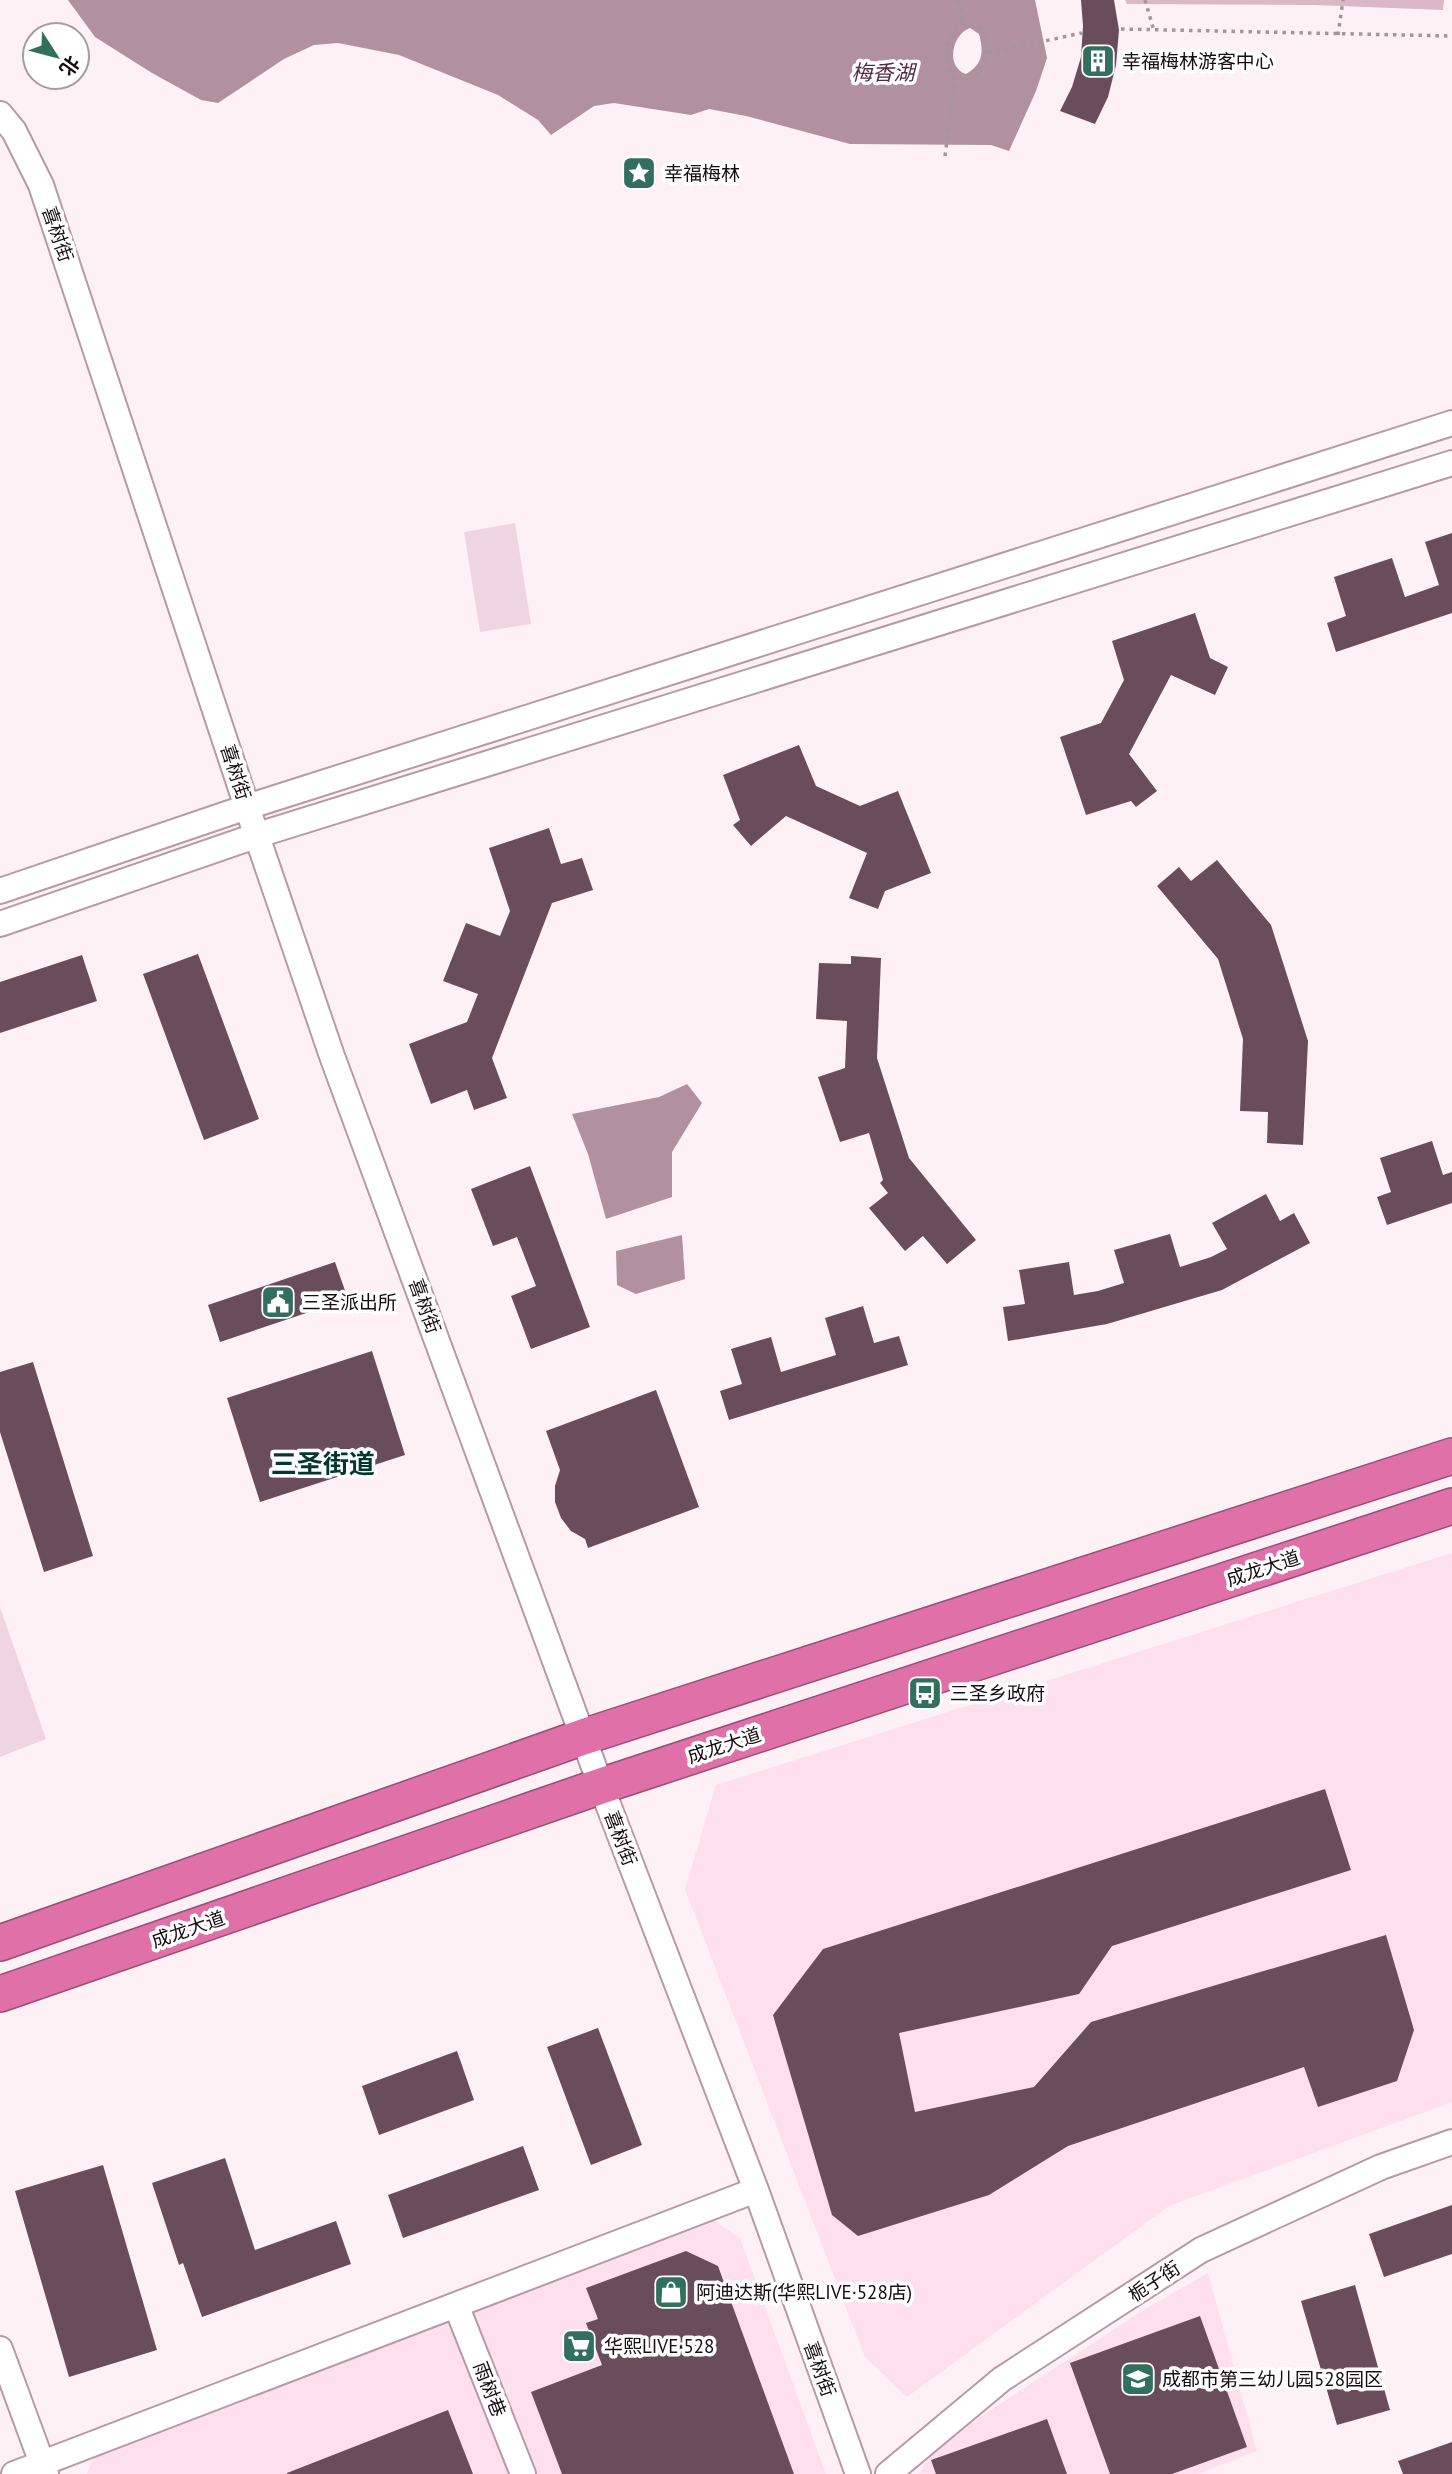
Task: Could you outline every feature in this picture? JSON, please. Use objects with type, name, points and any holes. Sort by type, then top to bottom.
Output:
[{"type":"highway","points":[[0,1943],[583,1737],[1452,1456]]},
{"type":"highway","name":"成龙大道","points":[[0,1994],[601,1786],[1452,1506]]},
{"type":"street","name":"喜树街","points":[[7,123],[41,185],[62,243],[247,807],[332,1056],[601,1786],[756,2190],[858,2474]]},
{"type":"street","points":[[0,891],[247,807],[1452,423]]},
{"type":"street","points":[[0,924],[258,835],[1452,463]]},
{"type":"street","name":"栀子街","points":[[888,2474],[1002,2379],[1202,2250],[1381,2167],[1452,2142]]},
{"type":"street","points":[[14,2474],[44,2469],[456,2305],[756,2190]]},
{"type":"street","name":"雨树巷","points":[[456,2305],[523,2474]]},
{"type":"street","points":[[0,2349],[44,2469]]},
{"type":"path","points":[[959,0],[962,23]]},
{"type":"path","points":[[1145,0],[1154,31]]},
{"type":"path","points":[[1338,35],[1343,0]]},
{"type":"path","points":[[945,156],[955,79],[947,63],[949,40],[962,23],[974,24],[983,30],[988,52],[985,62],[974,77],[955,79]]},
{"type":"path","points":[[1121,29],[1452,36]]},
{"type":"path","points":[[988,52],[1082,33]]},
{"type":"shaded area","points":[[1125,0],[1444,0],[1443,10],[1315,5],[1127,4]]},
{"type":"shaded area","points":[[515,523],[531,624],[480,632],[464,532]]},
{"type":"shaded area","points":[[1452,1553],[1452,2102],[1169,2206],[907,2397],[865,2357],[685,1889],[716,1785]]},
{"type":"shaded area","points":[[0,1607],[46,1739],[0,1757]]},
{"type":"shaded area","name":"华熙LIVE·528","points":[[711,2219],[740,2238],[826,2474],[87,2474],[95,2455]]},
{"type":"shaded area","name":"成都市第三幼儿园528园区","points":[[1208,2273],[1257,2451],[1198,2474],[919,2474],[936,2446],[1140,2312]]},
{"type":"water","name":"梅香湖","points":[[68,0],[1035,0],[1047,58],[1036,91],[1009,151],[991,145],[850,144],[746,116],[709,109],[691,115],[614,103],[594,106],[551,135],[538,120],[498,95],[399,55],[338,43],[314,45],[284,59],[218,103],[201,100],[95,37],[91,32],[91,21],[83,21]],"holes":[[[970,28],[979,34],[981,57],[976,66],[966,74],[959,70],[955,65],[953,51],[955,43],[964,31]]]},
{"type":"water","points":[[687,1084],[702,1103],[672,1152],[672,1197],[606,1219],[588,1154],[572,1114],[659,1097]]},
{"type":"water","points":[[682,1235],[685,1279],[636,1294],[617,1285],[616,1251]]},
{"type":"building","name":"幸福梅林游客中心","points":[[1081,0],[1114,0],[1119,30],[1116,65],[1108,97],[1095,124],[1060,111],[1072,87],[1081,57]]},
{"type":"building","points":[[1452,533],[1452,613],[1336,652],[1327,623],[1346,616],[1334,577],[1392,558],[1405,597],[1439,585],[1425,542]]},
{"type":"building","points":[[1195,613],[1210,658],[1228,667],[1215,695],[1171,675],[1129,754],[1157,791],[1136,807],[1131,801],[1086,815],[1060,737],[1101,723],[1124,680],[1112,641]]},
{"type":"building","points":[[799,745],[816,786],[860,806],[898,791],[931,873],[885,891],[878,909],[849,898],[867,853],[786,816],[751,846],[733,825],[740,820],[723,775]]},
{"type":"building","points":[[549,828],[561,864],[582,858],[593,890],[552,903],[492,1058],[507,1098],[474,1110],[467,1090],[431,1104],[409,1044],[467,1022],[478,994],[443,981],[466,923],[500,936],[510,911],[489,848]]},
{"type":"building","points":[[1217,860],[1271,925],[1308,1041],[1303,1145],[1267,1143],[1268,1112],[1240,1111],[1243,1039],[1218,959],[1157,886],[1179,867],[1191,881]]},
{"type":"building","points":[[198,954],[259,1119],[204,1140],[143,974]]},
{"type":"building","points":[[82,955],[97,1001],[0,1033],[0,982]]},
{"type":"building","points":[[851,956],[881,958],[877,1058],[909,1158],[976,1240],[947,1264],[923,1236],[905,1251],[869,1208],[888,1193],[880,1183],[883,1180],[869,1133],[840,1142],[818,1077],[845,1068],[847,1021],[816,1019],[819,963],[851,964]]},
{"type":"building","points":[[1432,1141],[1443,1175],[1452,1172],[1452,1203],[1387,1225],[1377,1197],[1391,1192],[1380,1158]]},
{"type":"building","points":[[530,1166],[590,1327],[531,1349],[511,1296],[536,1286],[517,1237],[493,1246],[471,1189]]},
{"type":"building","points":[[1266,1194],[1280,1221],[1294,1213],[1310,1243],[1222,1290],[1107,1324],[1008,1341],[1003,1307],[1025,1304],[1019,1270],[1069,1262],[1074,1295],[1098,1291],[1124,1283],[1114,1250],[1170,1234],[1180,1267],[1227,1249],[1212,1223]]},
{"type":"building","name":"三圣派出所","points":[[335,1262],[348,1299],[220,1342],[208,1305]]},
{"type":"building","points":[[863,1306],[874,1343],[899,1336],[908,1365],[729,1420],[720,1391],[742,1384],[731,1349],[771,1337],[781,1372],[836,1355],[825,1318]]},
{"type":"building","points":[[372,1351],[405,1455],[260,1502],[227,1398]]},
{"type":"building","points":[[33,1362],[93,1556],[44,1572],[0,1432],[0,1372]]},
{"type":"building","points":[[656,1390],[699,1507],[588,1548],[585,1539],[571,1531],[561,1518],[555,1502],[555,1486],[560,1470],[546,1431]]},
{"type":"building","points":[[1325,1789],[1351,1870],[1112,1946],[1079,1994],[899,2033],[915,2112],[1034,2087],[1091,2022],[1386,1935],[1414,2030],[1397,2081],[1318,2107],[1304,2067],[1068,2146],[989,2195],[858,2236],[832,2215],[773,2015],[823,1949]]},
{"type":"building","points":[[598,2028],[642,2145],[591,2165],[547,2047]]},
{"type":"building","points":[[457,2051],[474,2100],[379,2135],[362,2086]]},
{"type":"building","points":[[523,2146],[539,2190],[403,2238],[388,2195]]},
{"type":"building","points":[[225,2158],[255,2250],[336,2221],[351,2264],[202,2317],[183,2263],[179,2265],[152,2183]]},
{"type":"building","points":[[103,2165],[157,2350],[69,2377],[15,2191]]},
{"type":"building","points":[[1452,2205],[1452,2254],[1384,2277],[1369,2234]]},
{"type":"building","points":[[686,2251],[718,2266],[794,2474],[562,2474],[531,2392],[602,2365],[586,2323],[598,2319],[586,2288]]},
{"type":"building","points":[[1355,2285],[1390,2410],[1337,2425],[1301,2301]]},
{"type":"building","points":[[1200,2316],[1247,2447],[1172,2474],[1110,2474],[1070,2363]]},
{"type":"building","points":[[448,2410],[473,2474],[287,2474],[287,2473]]},
{"type":"building","points":[[1047,2419],[1067,2474],[936,2474],[931,2460]]},
{"type":"building","points":[[1452,2442],[1452,2474],[1403,2474],[1398,2461]]},
{"type":"place","name":"幸福梅林游客中心","points":[[1098,61]]},
{"type":"place","name":"幸福梅林","points":[[639,173]]},
{"type":"place","name":"三圣派出所","points":[[278,1302]]},
{"type":"place","name":"三圣乡政府","points":[[925,1693]]},
{"type":"place","name":"阿迪达斯(华熙LIVE·528店)","points":[[671,2292]]},
{"type":"place","name":"华熙LIVE·528","points":[[579,2346]]},
{"type":"place","name":"成都市第三幼儿园528园区","points":[[1138,2379]]},
{"type":"district","name":"三圣街道","points":[[323,1463]]}]
